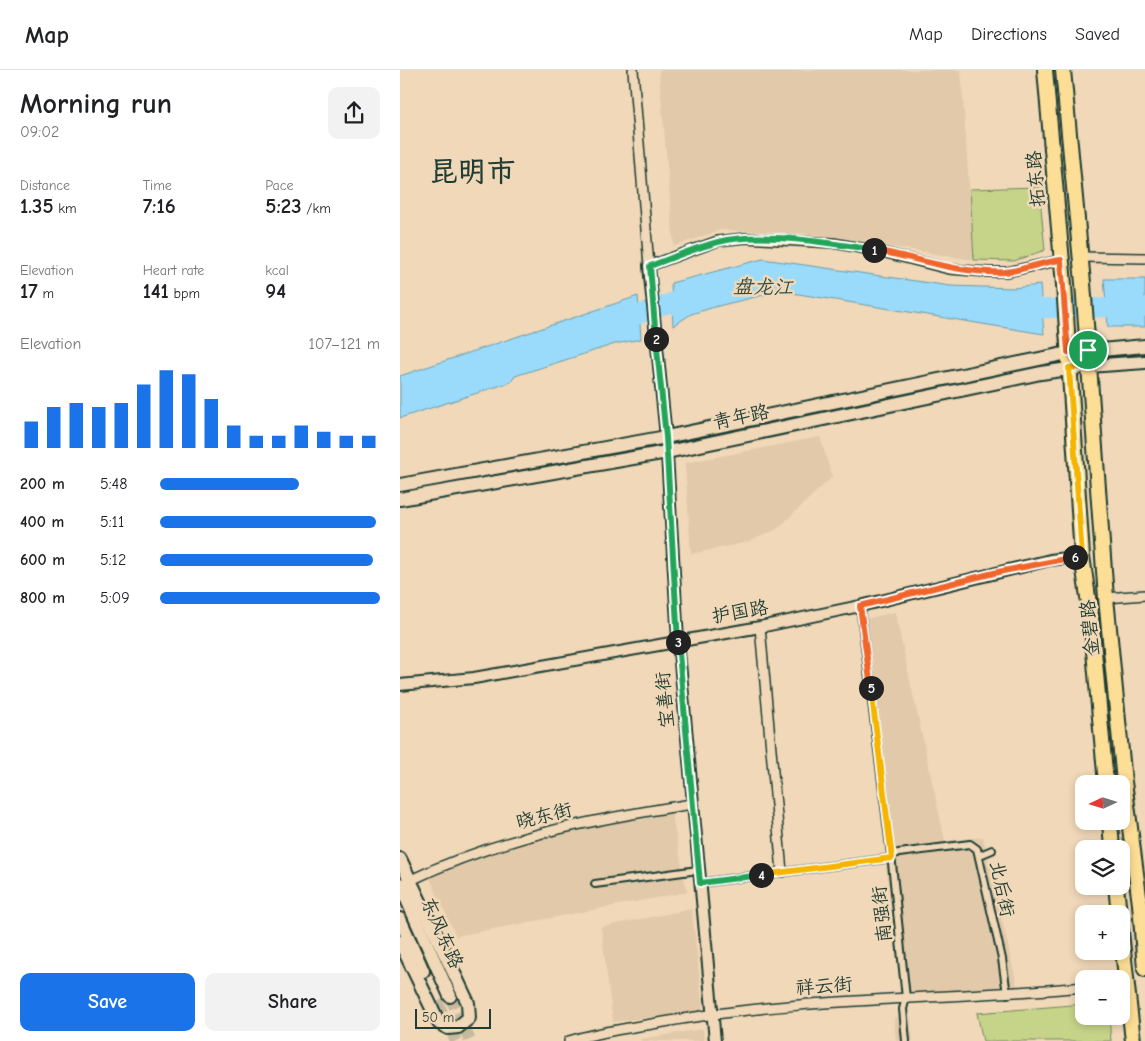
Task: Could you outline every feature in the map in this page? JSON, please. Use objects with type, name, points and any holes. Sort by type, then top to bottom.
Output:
[{"type":"main road","name":"拓东路","points":[[1045,70],[1064,285]]},
{"type":"main road","name":"拓东路","points":[[1063,70],[1083,283]]},
{"type":"main road","name":"金碧路","points":[[1083,283],[1106,598],[1124,782],[1142,904],[1145,969]]},
{"type":"main road","name":"金碧路","points":[[1064,285],[1082,556],[1091,618],[1105,775]]},
{"type":"main road","name":"青年路","points":[[400,485],[666,437],[1068,352],[1088,345],[1145,346]]},
{"type":"main road","name":"青年路","points":[[400,499],[667,452],[1069,368],[1145,362]]},
{"type":"main road","points":[[400,859],[405,882],[468,1004],[469,1018],[463,1024],[448,1028],[438,1023],[400,942]]},
{"type":"main road","name":"东风东路","points":[[405,882],[450,996]]},
{"type":"main road","name":"东风东路","points":[[400,919],[437,1002]]},
{"type":"main road","points":[[1130,1021],[1133,1041]]},
{"type":"street","points":[[633,70],[650,266],[718,241],[745,238],[833,244],[878,251],[949,269],[987,272],[1007,272],[1061,260]]},
{"type":"street","points":[[1081,257],[1145,258]]},
{"type":"street","name":"宝善街","points":[[650,266],[666,437],[678,641],[715,1041]]},
{"type":"street","name":"护国路","points":[[400,685],[474,678],[760,627],[860,606],[1041,562],[1082,556]]},
{"type":"street","points":[[1106,598],[1145,595]]},
{"type":"street","name":"南强街","points":[[860,606],[892,856],[906,998],[903,1010],[906,1041]]},
{"type":"street","points":[[760,627],[782,872]]},
{"type":"street","name":"晓东街","points":[[405,882],[452,862],[527,836],[616,816],[692,804]]},
{"type":"street","name":"北后街","points":[[892,856],[970,844],[977,848],[1002,959],[1007,994]]},
{"type":"street","points":[[980,855],[992,850]]},
{"type":"street","points":[[700,883],[892,856]]},
{"type":"street","points":[[594,884],[698,870]]},
{"type":"street","name":"祥云街","points":[[569,1041],[712,1013],[811,1003],[1007,994],[1075,988]]},
{"type":"shaded area","points":[[659,70],[961,70],[974,260],[813,234],[721,230],[674,246]]},
{"type":"shaded area","points":[[820,437],[832,477],[777,529],[748,542],[691,554],[685,463]]},
{"type":"shaded area","points":[[895,612],[945,841],[983,837],[1018,990],[901,995],[886,864],[723,884],[722,874],[885,854],[857,621]]},
{"type":"shaded area","points":[[670,806],[687,892],[456,936],[428,874],[493,846]]},
{"type":"shaded area","points":[[692,909],[703,1011],[613,1022],[601,927]]},
{"type":"shaded area","points":[[910,1016],[913,1041],[896,1041],[894,1018]]},
{"type":"shaded area","points":[[703,1029],[704,1041],[641,1041],[641,1039]]},
{"type":"green space","points":[[1039,187],[1045,250],[1014,261],[974,260],[970,189]]},
{"type":"green space","points":[[1075,1005],[1075,1025],[1110,1025],[1111,1041],[983,1041],[977,1013]]},
{"type":"water","points":[[763,259],[950,286],[1013,288],[1040,285],[1044,334],[780,291],[691,314],[673,326],[671,283]]},
{"type":"water","points":[[1104,279],[1145,279],[1145,327],[1108,327]]},
{"type":"water","points":[[638,296],[641,339],[615,344],[515,376],[511,382],[400,418],[400,376]]},
{"type":"waterway","name":"盘龙江","points":[[615,323],[695,294]]},
{"type":"waterway","name":"盘龙江","points":[[1017,309],[1145,307]]},
{"type":"tunnel","points":[[450,996],[470,1041]]},
{"type":"tunnel","points":[[437,1002],[456,1041]]},
{"type":"district","name":"昆明市","points":[[472,171]]},
{"type":"route","points":[[745,238],[798,240],[833,244],[878,251],[949,269],[987,272],[1007,272],[1044,262],[1061,260],[1068,352],[1088,350],[1089,366],[1069,368],[1082,556],[1050,560],[860,606],[892,858],[700,883],[678,641],[666,437],[656,347],[650,266],[718,241],[745,238]]}]
